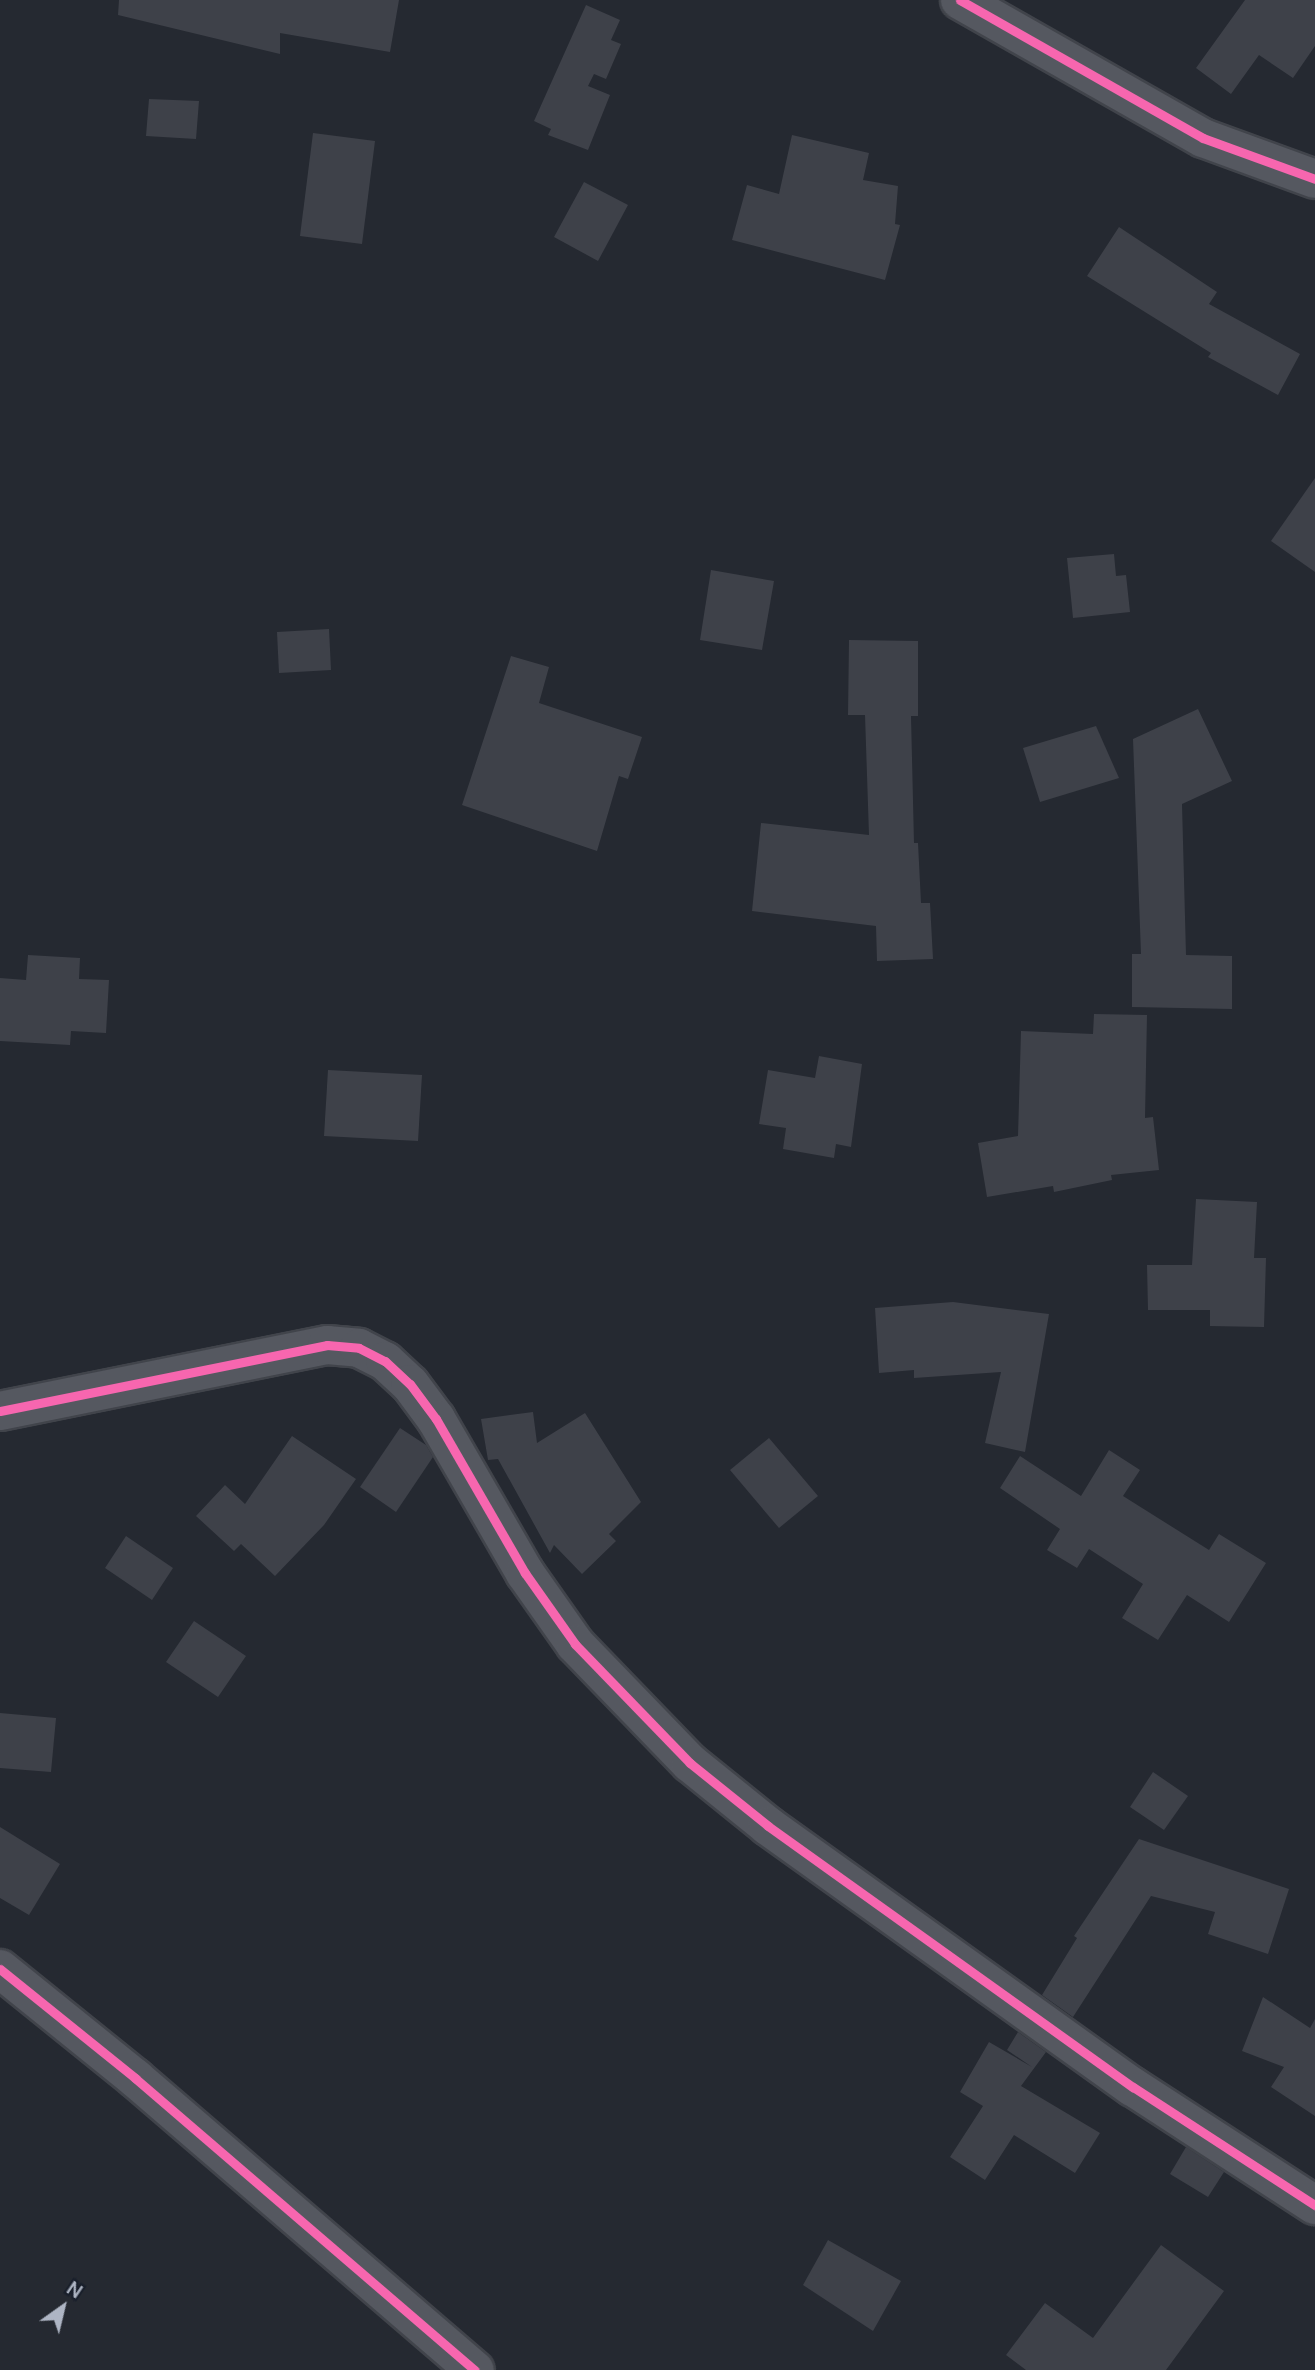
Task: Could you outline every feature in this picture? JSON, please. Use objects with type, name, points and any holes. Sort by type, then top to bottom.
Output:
[{"type":"street","points":[[960,0],[1203,138],[1315,179]]},
{"type":"street","points":[[0,1411],[327,1345],[359,1348],[385,1361],[410,1384],[436,1419],[525,1573],[575,1644],[691,1763],[768,1826],[1133,2087],[1315,2205]]},
{"type":"street","points":[[0,1969],[135,2078],[475,2370]]},
{"type":"building","points":[[119,0],[399,0],[390,52],[280,33],[280,54],[118,15]]},
{"type":"building","points":[[1245,0],[1315,0],[1315,46],[1293,78],[1259,55],[1231,94],[1196,68]]},
{"type":"building","points":[[586,5],[620,20],[611,40],[621,44],[606,79],[594,74],[588,86],[610,95],[588,150],[548,135],[551,129],[534,121]]},
{"type":"building","points":[[149,99],[199,101],[196,139],[146,136]]},
{"type":"building","points":[[313,133],[375,141],[362,244],[300,236]]},
{"type":"building","points":[[792,135],[869,153],[863,180],[898,186],[895,224],[900,225],[885,280],[732,240],[747,185],[779,194]]},
{"type":"building","points":[[584,182],[628,205],[598,261],[554,237]]},
{"type":"building","points":[[1119,227],[1217,292],[1209,304],[1300,354],[1278,395],[1208,357],[1211,353],[1087,276]]},
{"type":"building","points":[[1315,478],[1315,572],[1271,541]]},
{"type":"building","points":[[1114,554],[1116,576],[1126,575],[1130,612],[1073,618],[1067,558]]},
{"type":"building","points":[[711,570],[774,581],[762,650],[700,640]]},
{"type":"building","points":[[329,629],[331,670],[279,673],[277,632]]},
{"type":"building","points":[[849,640],[918,641],[918,716],[911,716],[914,843],[918,843],[921,903],[930,903],[933,959],[877,961],[876,926],[752,911],[761,823],[869,835],[865,715],[848,715]]},
{"type":"building","points":[[511,656],[549,667],[539,703],[642,737],[628,779],[619,776],[597,851],[462,805]]},
{"type":"building","points":[[1198,709],[1232,781],[1182,804],[1186,955],[1232,956],[1232,1009],[1132,1007],[1132,954],[1141,954],[1133,739]]},
{"type":"building","points":[[1096,726],[1119,778],[1040,802],[1023,748]]},
{"type":"building","points":[[28,955],[80,958],[79,979],[109,980],[106,1033],[71,1031],[70,1045],[0,1041],[0,978],[26,980]]},
{"type":"building","points":[[1094,1014],[1147,1015],[1145,1118],[1153,1117],[1159,1170],[1111,1175],[1112,1180],[1054,1192],[1053,1186],[987,1197],[978,1143],[1018,1136],[1021,1031],[1093,1034]]},
{"type":"building","points":[[819,1056],[862,1064],[851,1147],[836,1144],[834,1158],[783,1149],[786,1128],[759,1124],[768,1070],[815,1078]]},
{"type":"building","points":[[328,1070],[422,1075],[418,1141],[324,1136]]},
{"type":"building","points":[[1196,1199],[1257,1202],[1254,1258],[1266,1258],[1264,1327],[1210,1326],[1210,1310],[1148,1310],[1147,1265],[1192,1265]]},
{"type":"building","points":[[953,1302],[1049,1314],[1025,1452],[985,1443],[1001,1372],[914,1378],[914,1370],[879,1373],[875,1308]]},
{"type":"building","points":[[533,1412],[537,1443],[585,1413],[641,1502],[609,1534],[616,1541],[582,1574],[554,1545],[550,1553],[498,1459],[488,1460],[481,1419]]},
{"type":"building","points":[[400,1428],[426,1445],[433,1457],[396,1512],[360,1487]]},
{"type":"building","points":[[292,1436],[356,1479],[324,1525],[275,1576],[241,1544],[234,1551],[196,1516],[225,1485],[245,1504]]},
{"type":"building","points":[[769,1438],[818,1496],[779,1528],[730,1470]]},
{"type":"building","points":[[1109,1450],[1140,1470],[1123,1496],[1209,1550],[1219,1534],[1266,1563],[1229,1622],[1187,1595],[1158,1640],[1122,1618],[1143,1584],[1089,1549],[1077,1568],[1047,1550],[1060,1529],[1000,1488],[1020,1456],[1081,1496]]},
{"type":"building","points":[[126,1536],[173,1568],[152,1600],[105,1568]]},
{"type":"building","points":[[194,1621],[246,1656],[218,1697],[166,1662]]},
{"type":"building","points":[[0,1713],[56,1718],[51,1772],[0,1768]]},
{"type":"building","points":[[1153,1772],[1188,1796],[1164,1830],[1130,1807]]},
{"type":"building","points":[[0,1827],[60,1864],[29,1915],[0,1898]]},
{"type":"building","points":[[1139,1839],[1289,1889],[1268,1954],[1208,1934],[1215,1912],[1151,1896],[1073,2017],[1042,1995],[1077,1938],[1074,1936]]},
{"type":"building","points":[[1263,1997],[1310,2028],[1315,2019],[1315,2116],[1271,2087],[1284,2067],[1242,2051]]},
{"type":"building","points":[[1018,2032],[1046,2052],[1021,2086],[1100,2133],[1075,2173],[1014,2135],[985,2180],[950,2157],[983,2106],[960,2092],[989,2042],[1032,2067],[1007,2050]]},
{"type":"building","points":[[1186,2147],[1224,2172],[1208,2197],[1170,2174]]},
{"type":"building","points":[[828,2240],[901,2281],[873,2331],[803,2285]]},
{"type":"building","points":[[1161,2245],[1224,2291],[1166,2370],[1026,2370],[1006,2355],[1045,2303],[1093,2338]]},
{"type":"cycle path","points":[[960,0],[1203,138],[1315,179]]},
{"type":"cycle path","points":[[0,1411],[327,1345],[359,1348],[385,1361],[410,1384],[436,1419],[525,1573],[575,1644],[690,1763],[768,1826],[1133,2087],[1315,2205]]},
{"type":"cycle path","points":[[0,1969],[135,2078],[475,2370]]}]
